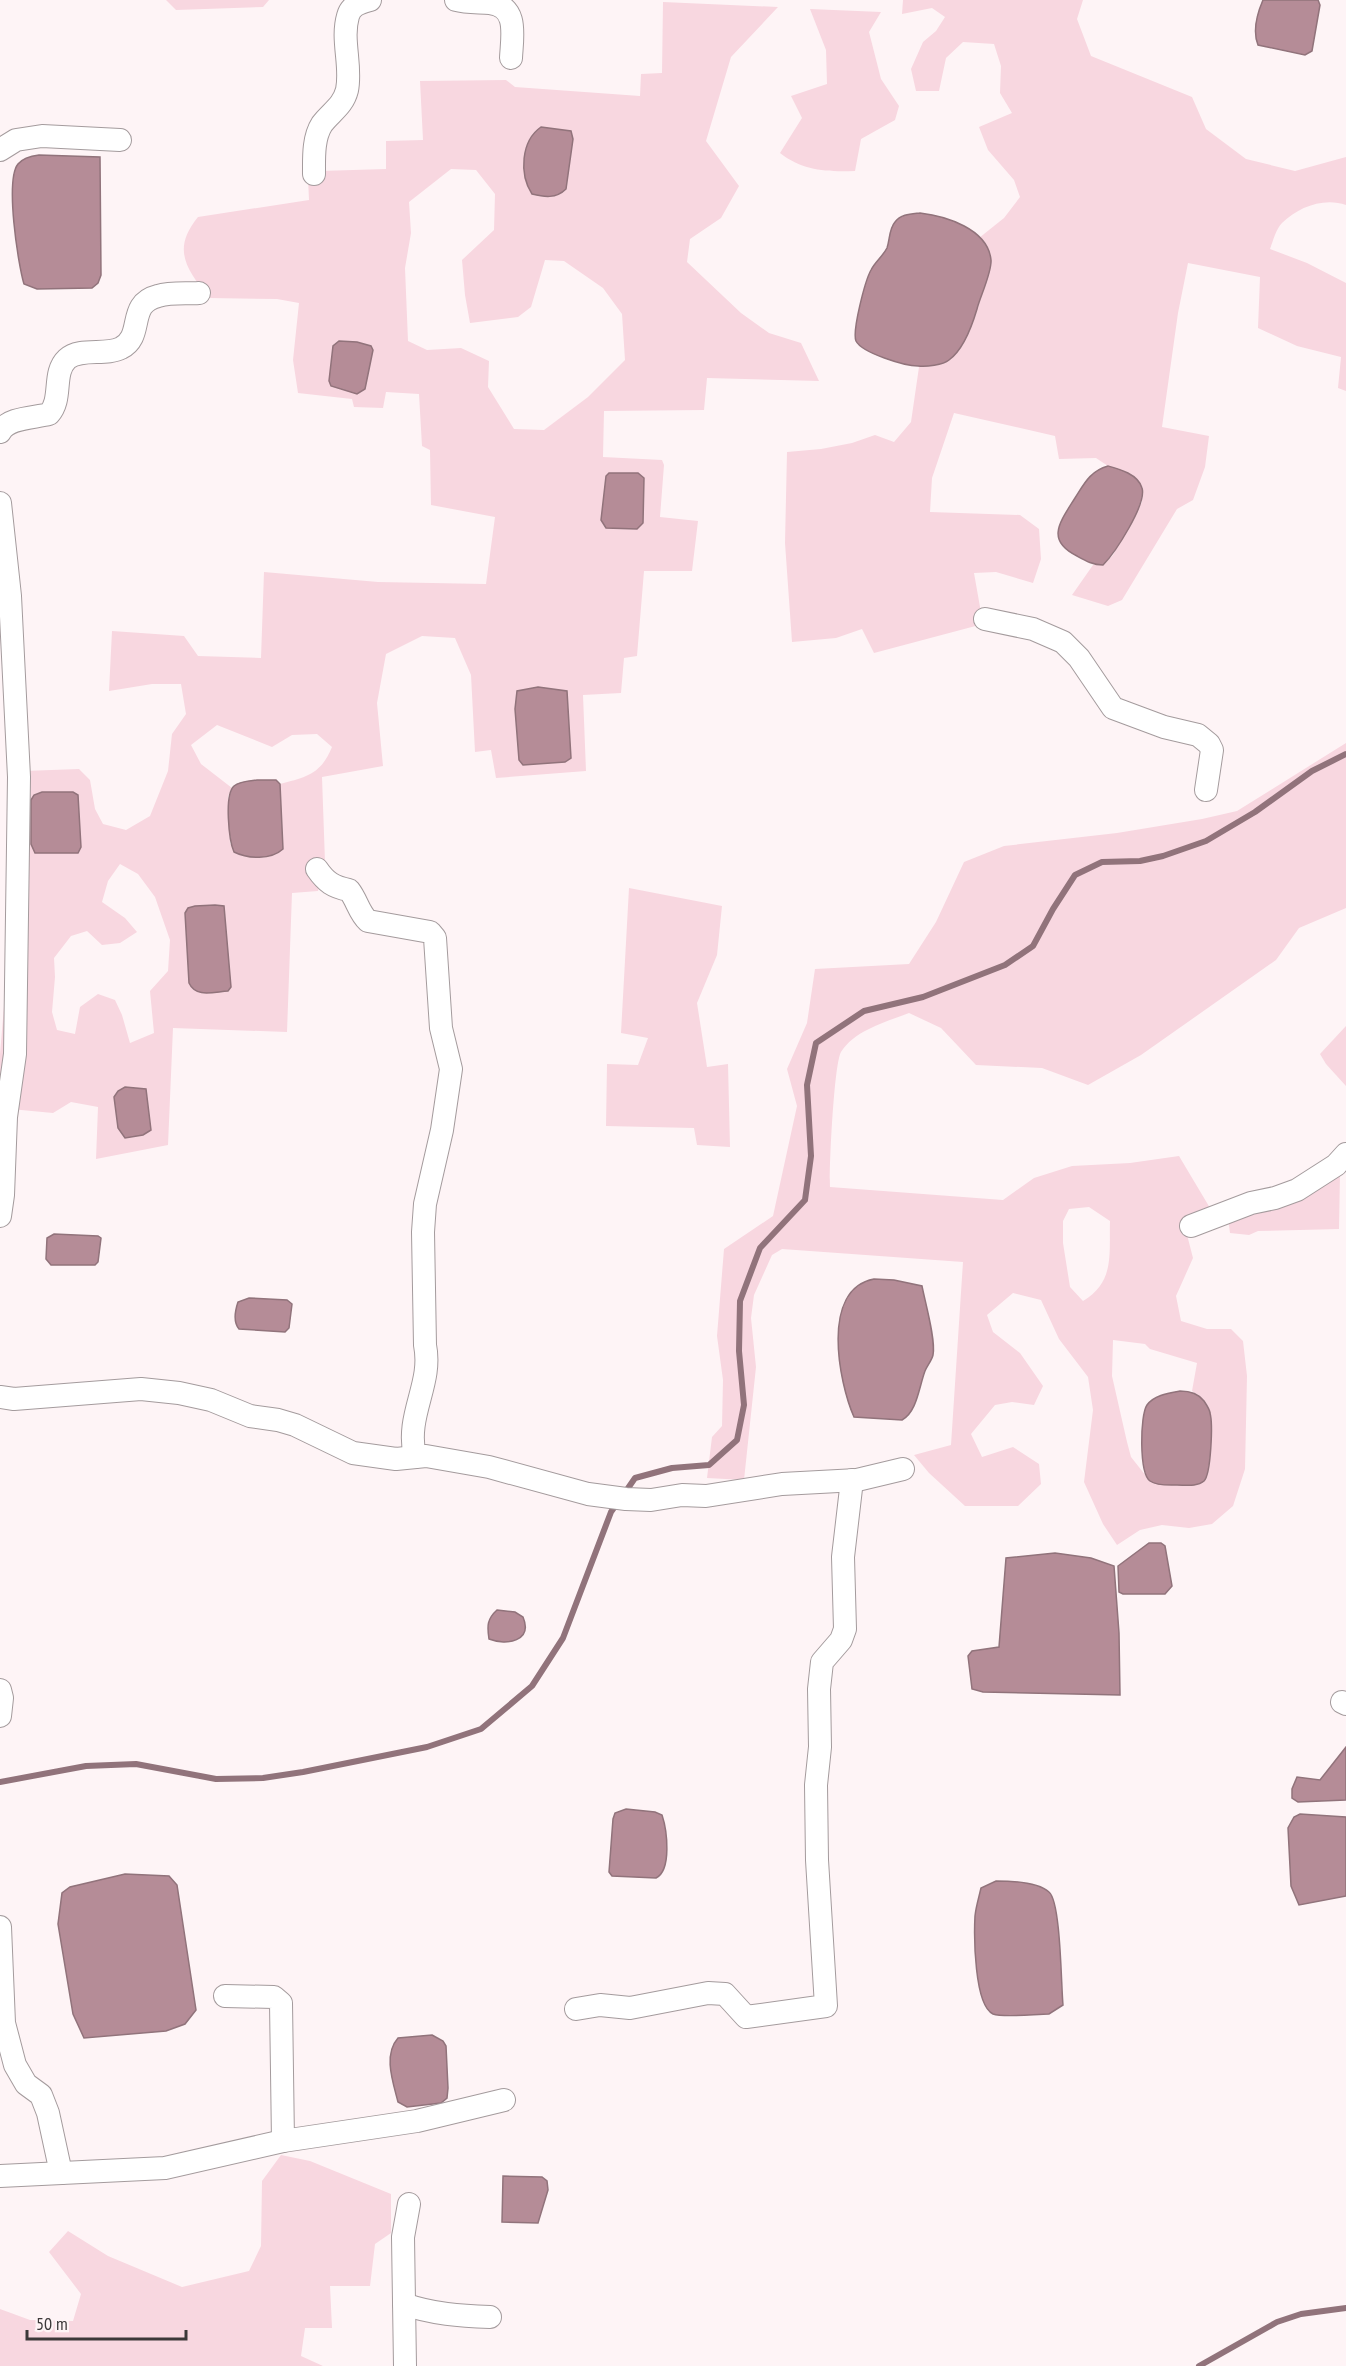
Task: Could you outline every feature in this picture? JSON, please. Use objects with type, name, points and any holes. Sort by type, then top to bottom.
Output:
[{"type":"street","points":[[314,174],[318,132],[341,104],[346,93],[348,79],[345,47],[348,15],[354,6],[370,0]]},
{"type":"street","points":[[456,0],[491,3],[507,10],[511,15],[512,24],[511,58]]},
{"type":"street","points":[[0,150],[16,140],[42,136],[120,140]]},
{"type":"street","points":[[0,432],[3,426],[49,414],[57,402],[60,375],[67,359],[74,355],[120,349],[128,344],[133,337],[137,314],[149,299],[199,293]]},
{"type":"street","points":[[0,503],[10,596],[20,777],[15,1054],[6,1117],[0,1216]]},
{"type":"street","points":[[985,619],[1033,629],[1063,642],[1079,658],[1113,708],[1164,727],[1198,735],[1204,739],[1212,750],[1206,790]]},
{"type":"street","points":[[317,869],[326,882],[335,888],[349,890],[362,915],[368,921],[430,932],[435,938],[441,1028],[451,1069],[442,1130],[425,1204],[423,1232],[425,1345],[428,1359],[413,1423],[411,1441],[415,1457]]},
{"type":"street","points":[[1191,1226],[1251,1203],[1297,1190],[1336,1165],[1346,1154]]},
{"type":"street","points":[[0,1397],[14,1399],[141,1389],[179,1393],[211,1400],[250,1416],[295,1425],[352,1453],[396,1460],[426,1456],[489,1467],[588,1494],[626,1500],[651,1500],[682,1495],[706,1496],[782,1484],[852,1480],[903,1468]]},
{"type":"street","points":[[576,2009],[600,2006],[630,2008],[708,1993],[725,1994],[746,2017],[826,2006],[817,1860],[816,1785],[820,1748],[819,1689],[822,1662],[841,1640],[845,1629],[843,1557],[852,1480]]},
{"type":"street","points":[[0,1690],[2,1698],[0,1716]]},
{"type":"street","points":[[0,1927],[4,2023],[15,2065],[26,2084],[41,2095],[48,2113],[61,2173]]},
{"type":"street","points":[[225,1996],[274,1997],[281,2002],[283,2141]]},
{"type":"street","points":[[0,2176],[165,2168],[283,2141],[417,2121],[504,2100]]},
{"type":"street","points":[[405,2366],[403,2237],[409,2204]]},
{"type":"street","points":[[404,2304],[422,2310],[458,2316],[490,2317]]},
{"type":"shaded area","points":[[166,0],[269,0],[263,7],[176,10]]},
{"type":"shaded area","points":[[903,0],[1083,0],[1077,19],[1091,56],[1192,97],[1206,129],[1246,159],[1295,171],[1346,157],[1346,205],[1320,203],[1296,212],[1280,226],[1270,249],[1307,263],[1346,283],[1346,391],[1338,388],[1341,357],[1297,346],[1258,328],[1260,277],[1188,263],[1178,313],[1162,427],[1209,436],[1205,467],[1193,500],[1177,509],[1122,600],[1108,606],[1072,595],[1093,565],[1103,565],[1113,555],[1142,502],[1142,488],[1122,470],[1108,466],[1096,458],[1059,459],[1055,436],[954,413],[932,478],[930,512],[1020,515],[1039,529],[1041,559],[1033,583],[996,572],[974,573],[983,624],[874,653],[862,629],[836,638],[792,642],[785,543],[787,452],[821,449],[852,443],[875,435],[894,442],[911,422],[919,367],[946,362],[986,247],[979,238],[1004,218],[1020,197],[1014,180],[988,150],[979,127],[1012,113],[1000,93],[1001,66],[994,44],[963,42],[946,58],[939,91],[916,91],[911,69],[923,42],[936,31],[945,17],[932,8],[902,14]]},
{"type":"shaded area","points":[[1263,0],[1318,0],[1320,5],[1312,51],[1305,55],[1258,45],[1255,34],[1256,22]]},
{"type":"shaded area","points":[[663,2],[778,7],[731,57],[706,141],[739,186],[721,218],[690,239],[687,262],[741,313],[769,333],[801,343],[819,381],[707,378],[704,410],[604,411],[603,457],[662,460],[664,465],[660,517],[698,521],[692,571],[644,571],[637,656],[624,658],[621,693],[583,695],[586,771],[496,778],[491,750],[475,752],[471,675],[455,638],[422,636],[386,654],[377,703],[383,766],[322,777],[325,862],[318,891],[292,893],[287,1032],[173,1028],[168,1145],[96,1159],[98,1107],[71,1102],[53,1113],[0,1108],[0,1054],[24,771],[79,769],[90,780],[95,809],[103,824],[126,830],[150,816],[168,771],[172,734],[186,714],[181,684],[152,684],[109,691],[112,631],[184,636],[198,656],[261,658],[264,572],[378,582],[486,584],[495,517],[431,505],[430,450],[422,446],[419,394],[386,392],[383,408],[354,407],[352,399],[298,393],[293,360],[299,303],[277,299],[209,298],[194,278],[185,259],[185,240],[190,229],[198,217],[309,200],[308,178],[320,171],[386,169],[386,141],[423,140],[420,81],[506,80],[515,87],[640,96],[641,74],[662,73]],"holes":[[[451,169],[476,170],[495,194],[494,230],[462,260],[470,323],[518,317],[531,307],[545,260],[564,261],[603,288],[622,314],[625,360],[588,397],[544,430],[514,429],[488,387],[489,361],[461,348],[427,350],[408,341],[405,268],[411,233],[409,202]],[[217,725],[272,747],[292,735],[317,734],[332,747],[318,769],[298,779],[280,784],[283,848],[230,844],[228,796],[232,788],[201,764],[191,745]],[[42,792],[73,792],[78,853],[35,853]],[[120,864],[138,874],[155,897],[170,940],[168,971],[150,991],[154,1033],[130,1043],[115,1000],[98,994],[80,1007],[75,1034],[57,1030],[52,1012],[54,958],[71,936],[87,931],[102,945],[120,943],[137,932],[125,918],[102,902],[108,881]]]},
{"type":"shaded area","points":[[810,9],[881,12],[869,32],[881,79],[899,106],[895,120],[861,139],[855,171],[806,167],[780,153],[802,118],[791,96],[827,84],[826,50]]},
{"type":"shaded area","points":[[541,127],[571,131],[573,139],[566,189],[554,196],[532,194],[525,177],[526,149],[534,133]]},
{"type":"shaded area","points":[[39,155],[100,157],[101,275],[98,283],[92,288],[37,289],[24,284],[16,241],[13,204],[14,173],[22,160]]},
{"type":"shaded area","points":[[920,213],[942,217],[974,232],[988,249],[991,260],[988,278],[973,323],[963,344],[946,362],[925,366],[904,364],[884,358],[860,346],[855,336],[868,276],[887,248],[893,225],[903,216]]},
{"type":"shaded area","points":[[339,341],[357,342],[371,346],[373,350],[365,389],[357,394],[331,386],[329,381],[333,346]]},
{"type":"shaded area","points":[[1108,466],[1137,479],[1142,488],[1142,495],[1140,505],[1122,540],[1103,565],[1099,565],[1067,550],[1061,544],[1058,530],[1064,515],[1085,483],[1097,471]]},
{"type":"shaded area","points":[[609,473],[638,473],[644,478],[643,523],[637,529],[606,528],[601,520],[606,476]]},
{"type":"shaded area","points":[[538,687],[567,691],[571,758],[565,762],[523,765],[519,760],[515,709],[517,691]]},
{"type":"shaded area","points":[[1346,743],[1346,908],[1299,928],[1276,960],[1141,1055],[1088,1085],[1042,1068],[976,1065],[941,1028],[909,1013],[863,1032],[847,1044],[838,1060],[832,1117],[830,1176],[830,1187],[1003,1200],[1034,1178],[1072,1166],[1130,1163],[1179,1156],[1210,1208],[1185,1227],[1193,1258],[1176,1296],[1181,1321],[1207,1329],[1231,1329],[1243,1341],[1247,1376],[1245,1469],[1233,1506],[1212,1524],[1189,1528],[1162,1525],[1140,1530],[1117,1545],[1103,1524],[1084,1482],[1093,1410],[1088,1377],[1059,1339],[1041,1300],[1013,1293],[987,1315],[993,1332],[1020,1353],[1043,1386],[1034,1405],[1012,1402],[995,1405],[971,1434],[982,1457],[1013,1447],[1039,1464],[1041,1484],[1018,1506],[965,1506],[929,1473],[914,1455],[951,1445],[963,1262],[782,1249],[772,1255],[754,1295],[751,1318],[756,1367],[744,1480],[707,1478],[712,1437],[722,1426],[723,1380],[717,1336],[724,1249],[773,1216],[797,1106],[787,1069],[807,1023],[815,969],[909,964],[936,922],[964,862],[1004,846],[1117,833],[1237,811]],"holes":[[[1089,1207],[1110,1221],[1109,1256],[1101,1285],[1083,1301],[1070,1287],[1063,1243],[1063,1221],[1069,1209]],[[1113,1340],[1145,1344],[1150,1349],[1197,1363],[1192,1391],[1198,1395],[1150,1481],[1131,1457],[1127,1442],[1112,1376]]]},
{"type":"shaded area","points":[[276,780],[280,784],[283,849],[266,857],[246,856],[234,852],[230,838],[228,808],[231,791],[234,786],[242,782]]},
{"type":"shaded area","points":[[42,792],[73,792],[78,795],[81,847],[78,853],[35,853],[31,844],[31,800],[34,795]]},
{"type":"shaded area","points":[[629,888],[722,906],[717,955],[697,1003],[707,1067],[728,1064],[730,1147],[697,1145],[694,1128],[606,1126],[607,1064],[638,1065],[648,1038],[621,1033]]},
{"type":"shaded area","points":[[195,906],[224,906],[231,987],[228,991],[200,992],[192,988],[189,983],[185,913],[188,908]]},
{"type":"shaded area","points":[[1346,1026],[1346,1086],[1320,1054]]},
{"type":"shaded area","points":[[125,1087],[146,1089],[151,1130],[143,1135],[125,1138],[118,1128],[114,1097]]},
{"type":"shaded area","points":[[1340,1174],[1339,1229],[1258,1231],[1249,1235],[1230,1233],[1228,1218]]},
{"type":"shaded area","points":[[54,1234],[98,1236],[101,1238],[98,1262],[95,1265],[51,1265],[46,1259],[47,1238]]},
{"type":"shaded area","points":[[874,1279],[894,1280],[922,1286],[930,1321],[934,1348],[932,1359],[925,1371],[914,1405],[902,1420],[854,1417],[843,1382],[839,1361],[840,1318],[846,1300],[857,1286]]},
{"type":"shaded area","points":[[249,1298],[287,1300],[292,1304],[289,1328],[285,1332],[239,1329],[235,1316],[238,1302]]},
{"type":"shaded area","points":[[1180,1391],[1199,1396],[1210,1412],[1211,1448],[1206,1477],[1204,1481],[1195,1485],[1156,1484],[1146,1476],[1142,1456],[1145,1411],[1147,1405],[1154,1399]]},
{"type":"shaded area","points":[[1149,1543],[1161,1543],[1165,1546],[1172,1586],[1165,1594],[1123,1594],[1119,1592],[1118,1566]]},
{"type":"shaded area","points":[[1055,1553],[1091,1558],[1114,1566],[1119,1633],[1120,1695],[983,1692],[972,1689],[968,1656],[972,1651],[999,1647],[1006,1558]]},
{"type":"shaded area","points":[[497,1610],[515,1612],[523,1617],[524,1632],[516,1640],[503,1642],[489,1639],[488,1623]]},
{"type":"shaded area","points":[[1346,1747],[1346,1800],[1298,1802],[1292,1798],[1292,1789],[1297,1777],[1320,1780]]},
{"type":"shaded area","points":[[626,1809],[655,1812],[662,1815],[667,1849],[664,1867],[656,1878],[612,1876],[609,1872],[613,1819],[615,1813]]},
{"type":"shaded area","points":[[1300,1814],[1346,1817],[1346,1896],[1299,1905],[1291,1886],[1288,1828],[1294,1817]]},
{"type":"shaded area","points":[[125,1874],[169,1876],[177,1885],[196,2010],[185,2024],[166,2031],[84,2038],[73,2014],[58,1924],[62,1893],[70,1887]]},
{"type":"shaded area","points":[[996,1881],[1038,1886],[1049,1892],[1053,1899],[1060,1945],[1063,2005],[1049,2014],[1012,2016],[993,2014],[982,1998],[976,1969],[975,1916],[981,1888]]},
{"type":"shaded area","points":[[432,2035],[443,2041],[446,2046],[447,2098],[441,2103],[407,2107],[398,2102],[390,2069],[393,2045],[398,2038]]},
{"type":"shaded area","points":[[281,2155],[310,2161],[391,2194],[391,2233],[375,2244],[370,2286],[330,2286],[332,2328],[305,2328],[301,2356],[323,2366],[0,2366],[0,2309],[30,2320],[73,2321],[81,2294],[49,2252],[68,2231],[108,2256],[182,2287],[249,2271],[261,2246],[262,2181]]},
{"type":"shaded area","points":[[503,2176],[542,2177],[547,2181],[548,2190],[538,2223],[502,2222]]},
{"type":"waterway","points":[[624,1494],[635,1478],[672,1468],[709,1465],[737,1440],[744,1405],[739,1351],[740,1301],[760,1248],[805,1200],[811,1156],[807,1085],[816,1043],[864,1011],[923,997],[1005,965],[1033,946],[1075,875],[1102,862],[1140,861],[1163,856],[1206,841],[1255,812],[1312,771],[1346,754]]},
{"type":"waterway","points":[[0,1782],[86,1766],[136,1764],[216,1779],[263,1778],[427,1747],[481,1729],[532,1686],[563,1638],[611,1512],[618,1502]]},
{"type":"waterway","points":[[1199,2366],[1277,2322],[1301,2314],[1346,2308]]}]
